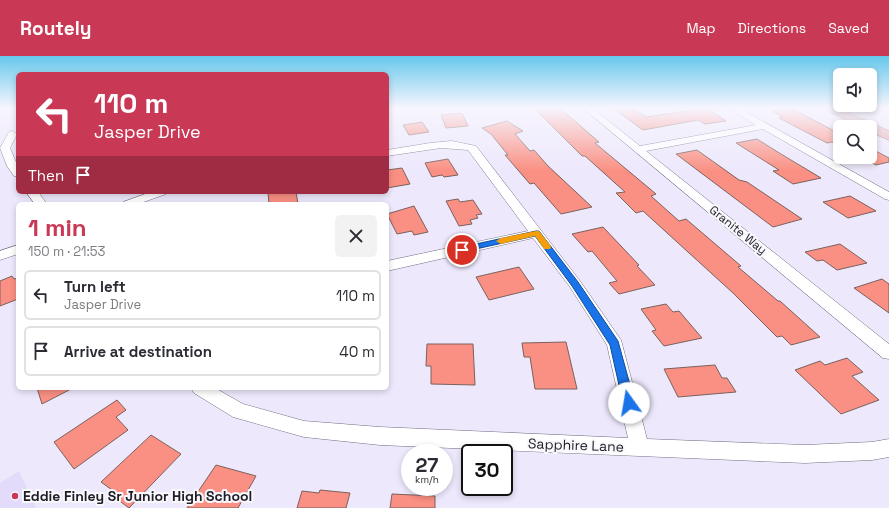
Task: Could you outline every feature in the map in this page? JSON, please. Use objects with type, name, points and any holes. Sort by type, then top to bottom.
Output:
[{"type":"main road","points":[[874,129],[889,136]]},
{"type":"street","name":"Granite Way","points":[[613,129],[889,353]]},
{"type":"street","points":[[638,149],[749,129]]},
{"type":"street","points":[[771,129],[889,197]]},
{"type":"street","points":[[0,136],[15,134]]},
{"type":"street","points":[[15,134],[5,148],[12,166],[16,171]]},
{"type":"street","points":[[389,153],[430,146],[461,144],[472,148],[575,284],[615,344],[640,447]]},
{"type":"street","points":[[133,202],[156,194]]},
{"type":"street","points":[[389,266],[536,233]]},
{"type":"street","points":[[0,256],[16,250]]},
{"type":"street","name":"Sapphire Lane","points":[[203,390],[238,411],[304,429],[380,436],[805,454],[872,451],[889,448]]},
{"type":"shaded area","name":"Eddie Finley Sr Junior High School","points":[[19,471],[36,508],[0,508],[0,483]]},
{"type":"building","points":[[405,129],[427,129],[429,132],[409,135]]},
{"type":"building","points":[[484,129],[520,129],[523,131],[515,134],[530,151],[534,150],[548,166],[592,207],[561,214],[534,183],[530,184],[505,155],[508,155],[491,134]]},
{"type":"building","points":[[555,129],[584,129],[599,142],[595,143],[656,194],[651,196],[679,221],[686,219],[741,266],[738,267],[778,301],[780,301],[820,337],[791,345],[782,336],[777,337],[733,293],[643,211],[636,213],[616,193],[625,192],[585,156],[582,156]]},
{"type":"building","points":[[800,129],[831,129],[833,130],[832,142],[827,143]]},
{"type":"building","points":[[757,139],[821,178],[793,184],[773,171],[779,170],[736,143]]},
{"type":"building","points":[[697,150],[739,180],[747,182],[802,219],[773,227],[676,154]]},
{"type":"building","points":[[877,152],[889,158],[889,162],[876,165],[874,164],[877,164]]},
{"type":"building","points":[[448,159],[458,175],[444,177],[442,175],[432,177],[425,163]]},
{"type":"building","points":[[402,168],[410,184],[389,188],[389,170]]},
{"type":"building","points":[[268,194],[296,194],[298,202],[269,202]]},
{"type":"building","points":[[850,196],[876,211],[848,218],[823,202]]},
{"type":"building","points":[[458,199],[460,202],[473,200],[482,214],[476,215],[478,218],[470,220],[472,224],[459,226],[446,201]]},
{"type":"building","points":[[414,206],[428,232],[414,235],[412,231],[397,234],[389,218],[389,213]]},
{"type":"building","points":[[603,227],[639,265],[637,266],[655,285],[619,294],[609,283],[617,281],[592,251],[588,252],[572,234]]},
{"type":"building","points":[[840,244],[867,263],[837,270],[823,260],[817,261],[805,252]]},
{"type":"building","points":[[519,267],[534,289],[489,300],[476,277]]},
{"type":"building","points":[[12,276],[14,279],[16,278],[16,300],[0,306],[0,281]]},
{"type":"building","points":[[882,279],[889,284],[889,313],[854,288]]},
{"type":"building","points":[[666,304],[673,312],[679,311],[702,338],[664,346],[652,331],[656,330],[641,309]]},
{"type":"building","points":[[566,342],[577,389],[535,389],[530,357],[524,357],[522,343]]},
{"type":"building","points":[[427,344],[473,344],[475,385],[431,384],[431,366],[426,366]]},
{"type":"building","points":[[847,358],[863,372],[852,376],[879,400],[841,414],[795,370],[820,361],[825,365]]},
{"type":"building","points":[[715,365],[722,378],[727,378],[736,392],[678,397],[664,369]]},
{"type":"building","points":[[38,390],[69,390],[42,404]]},
{"type":"building","points":[[117,400],[126,410],[116,417],[128,430],[74,469],[54,442]]},
{"type":"building","points":[[151,435],[181,454],[129,508],[109,493],[112,490],[101,482]]},
{"type":"building","points":[[216,465],[256,476],[238,508],[187,508]]},
{"type":"building","points":[[320,490],[350,493],[346,508],[297,508],[302,491],[319,493]]},
{"type":"building","points":[[392,494],[401,494],[401,496],[435,496],[435,508],[390,508]]},
{"type":"slow traffic","points":[[501,241],[536,233],[547,247]]},
{"type":"place","name":"Eddie Finley Sr Junior High School","points":[[15,496]]},
{"type":"route","points":[[462,250],[536,233],[575,284],[615,344],[629,403]]}]
